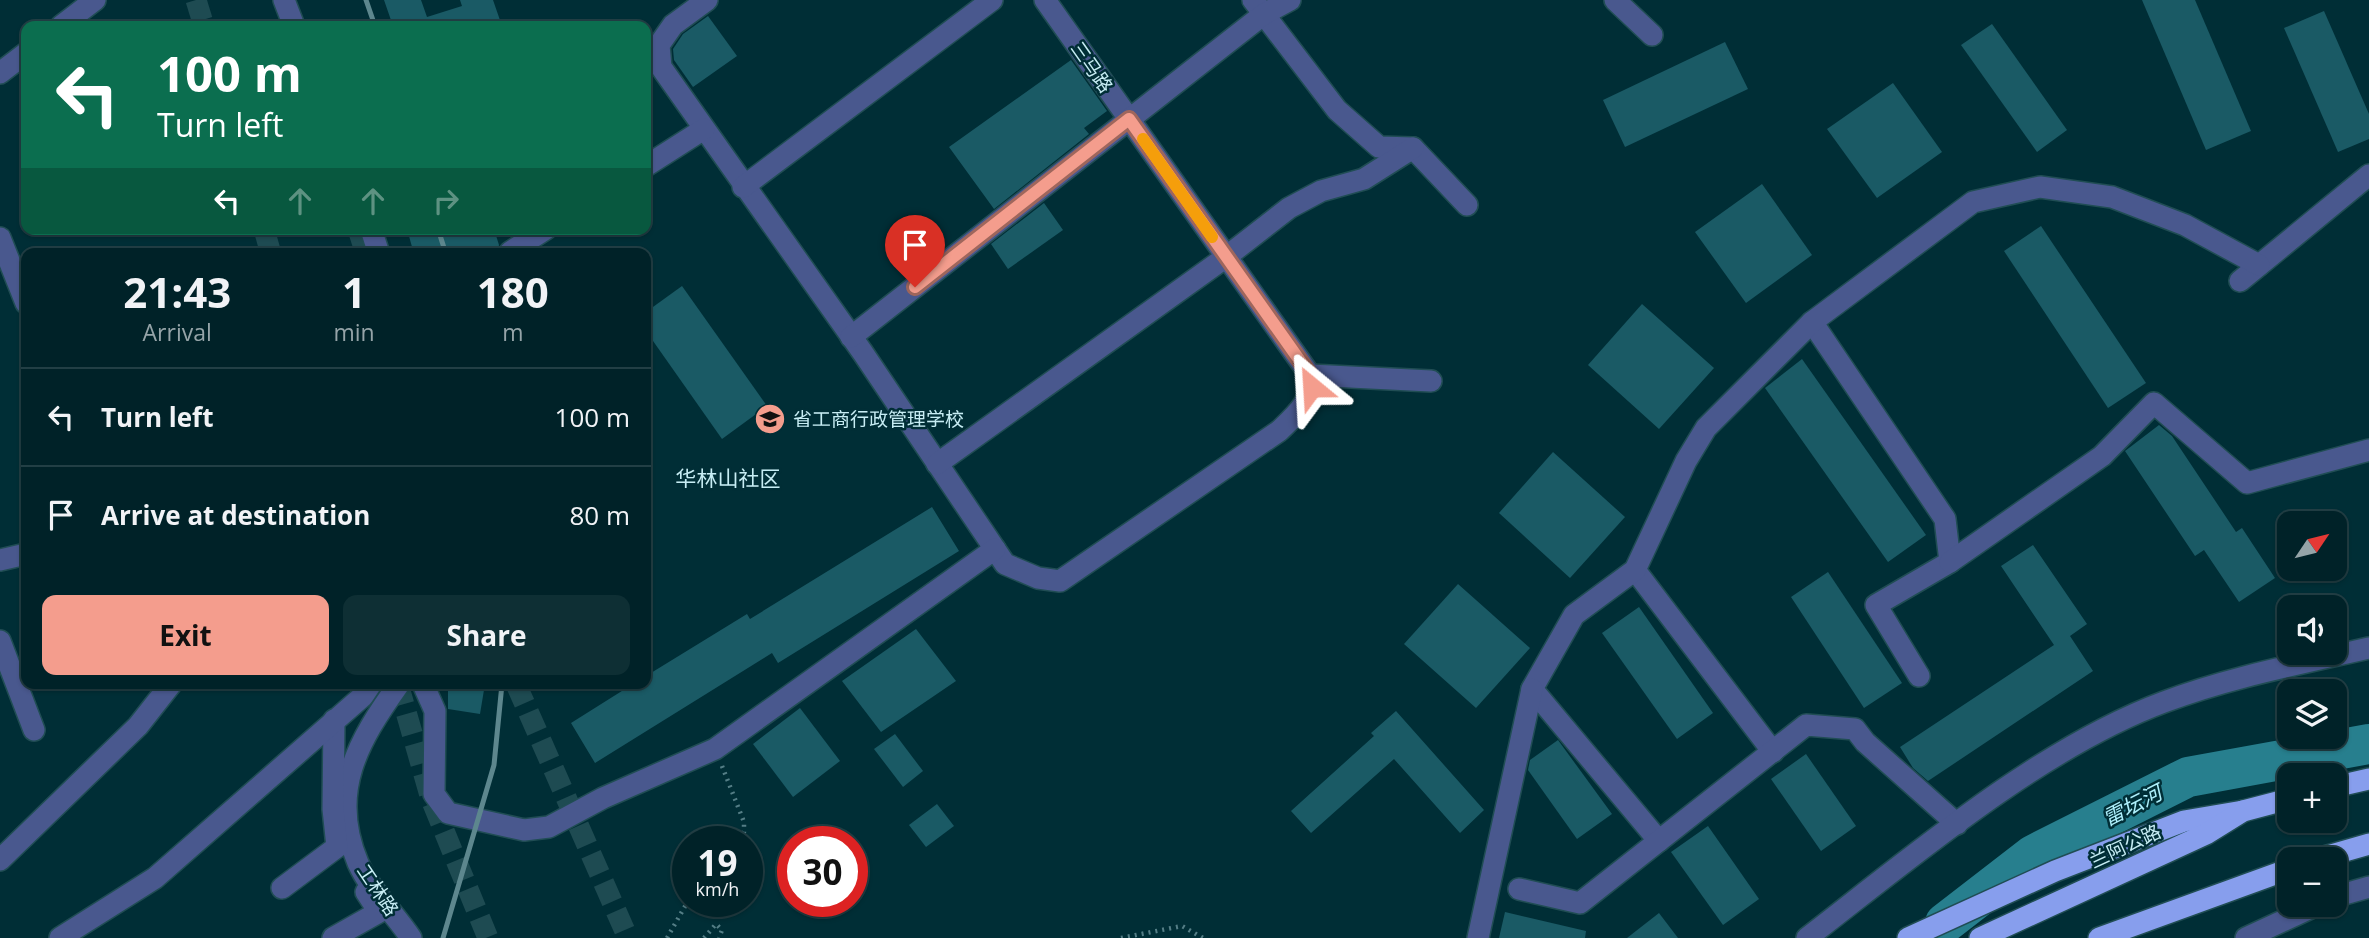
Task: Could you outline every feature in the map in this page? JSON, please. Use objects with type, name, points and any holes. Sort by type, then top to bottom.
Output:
[{"type":"highway","points":[[2347,784],[2369,779]]},
{"type":"highway","name":"兰阿公路","points":[[1980,938],[2206,834],[2242,811],[2277,802]]},
{"type":"highway","points":[[1908,938],[2055,871],[2184,821],[2242,811]]},
{"type":"highway","points":[[2347,850],[2369,844]]},
{"type":"highway","points":[[2099,938],[2277,873]]},
{"type":"street","points":[[68,21],[95,0]]},
{"type":"street","points":[[284,0],[292,21]]},
{"type":"street","points":[[708,0],[673,25],[659,44],[661,67],[851,337],[1005,564],[1038,578],[1060,581],[1279,431],[1302,409],[1312,387],[1310,375],[1431,381]]},
{"type":"street","points":[[743,187],[992,0]]},
{"type":"street","name":"三马路","points":[[1045,0],[1310,375]]},
{"type":"street","points":[[851,337],[1129,119],[1259,7],[1290,0]]},
{"type":"street","points":[[1615,0],[1652,34]]},
{"type":"street","points":[[1259,7],[1337,110],[1379,147],[1413,148],[1467,205]]},
{"type":"street","points":[[0,73],[21,57]]},
{"type":"street","points":[[651,163],[704,130]]},
{"type":"street","points":[[937,464],[1226,257],[1289,208],[1321,191],[1364,179],[1413,148]]},
{"type":"street","points":[[2240,281],[2369,175]]},
{"type":"street","points":[[1478,938],[1532,689],[1574,615],[1635,570],[1686,461],[1706,428],[1812,322],[1973,202],[2040,187],[2112,197],[2185,225],[2259,265]]},
{"type":"street","points":[[516,248],[537,235]]},
{"type":"street","points":[[0,237],[21,290]]},
{"type":"street","points":[[1812,322],[1945,519],[1950,562]]},
{"type":"street","points":[[1919,676],[1876,605],[1950,562],[2102,456],[2154,403],[2247,482],[2369,450]]},
{"type":"street","points":[[425,689],[435,711],[433,794],[448,813],[478,822],[524,830],[549,827],[603,798],[715,749],[995,550]]},
{"type":"street","points":[[0,561],[21,555]]},
{"type":"street","points":[[1635,570],[1773,752]]},
{"type":"street","points":[[0,641],[34,730]]},
{"type":"street","points":[[1807,938],[1957,824],[2051,760],[2117,723],[2162,702],[2222,682],[2369,648]]},
{"type":"street","points":[[0,860],[138,726],[167,689]]},
{"type":"street","points":[[60,938],[155,878],[363,696],[368,689]]},
{"type":"street","name":"工林路","points":[[396,689],[358,745],[348,776],[347,811],[359,864],[411,938]]},
{"type":"street","points":[[1532,689],[1659,841]]},
{"type":"street","points":[[333,938],[379,912],[337,847],[334,720]]},
{"type":"street","points":[[1519,889],[1580,903],[1806,725],[1855,729],[1865,742],[1957,824]]},
{"type":"street","points":[[282,888],[337,847]]},
{"type":"street","points":[[2347,893],[2369,887]]},
{"type":"street","points":[[2246,938],[2291,917]]},
{"type":"path","points":[[715,749],[744,826]]},
{"type":"path","points":[[667,938],[679,917]]},
{"type":"path","points":[[704,938],[716,924],[722,929],[719,938]]},
{"type":"path","points":[[1121,938],[1182,926],[1203,938]]},
{"type":"building","points":[[384,0],[421,0],[427,17],[462,6],[460,0],[493,0],[500,21],[391,21]]},
{"type":"building","points":[[2142,0],[2195,0],[2251,131],[2206,150]]},
{"type":"building","points":[[2324,11],[2369,114],[2369,139],[2338,152],[2284,28]]},
{"type":"building","points":[[708,16],[737,56],[693,87],[674,60],[673,49],[683,34]]},
{"type":"building","points":[[1992,24],[2067,130],[2037,152],[1961,45]]},
{"type":"building","points":[[1725,42],[1748,89],[1625,147],[1603,100]]},
{"type":"building","points":[[1071,60],[1107,111],[1084,128],[1089,134],[994,209],[949,147]]},
{"type":"building","points":[[1893,83],[1942,152],[1877,198],[1827,129]]},
{"type":"building","points":[[1762,184],[1812,255],[1746,303],[1695,232]]},
{"type":"building","points":[[1044,203],[1063,230],[1008,269],[991,244]]},
{"type":"building","points":[[2041,226],[2146,383],[2108,408],[2004,251]]},
{"type":"building","points":[[409,235],[496,235],[499,245],[498,248],[412,248]]},
{"type":"building","points":[[682,286],[767,406],[722,439],[651,338],[651,308]]},
{"type":"building","points":[[1642,304],[1714,368],[1659,429],[1588,365]]},
{"type":"building","points":[[1802,359],[1926,535],[1888,562],[1765,388]]},
{"type":"building","points":[[2159,425],[2172,436],[2236,532],[2242,528],[2275,578],[2239,602],[2204,550],[2195,556],[2125,451]]},
{"type":"building","points":[[1553,452],[1625,517],[1570,578],[1499,513]]},
{"type":"building","points":[[932,507],[959,551],[778,663],[772,653],[595,763],[571,723],[625,689],[651,689],[651,673],[747,614],[750,619]]},
{"type":"building","points":[[2033,545],[2087,624],[2070,636],[2093,671],[1928,781],[1913,768],[1900,747],[2054,645],[2001,566]]},
{"type":"building","points":[[1828,572],[1902,683],[1864,708],[1791,597]]},
{"type":"building","points":[[1458,584],[1530,648],[1476,708],[1404,644]]},
{"type":"building","points":[[1639,607],[1713,713],[1677,739],[1602,633]]},
{"type":"building","points":[[916,629],[956,681],[881,732],[842,681]]},
{"type":"building","points":[[448,689],[484,689],[480,714],[448,709]]},
{"type":"building","points":[[800,708],[840,761],[793,797],[753,744]]},
{"type":"building","points":[[1396,711],[1484,810],[1460,833],[1394,759],[1311,833],[1291,811],[1374,736],[1371,733]]},
{"type":"building","points":[[895,734],[923,771],[903,787],[874,749]]},
{"type":"building","points":[[1558,740],[1612,814],[1577,839],[1528,770],[1530,760]]},
{"type":"building","points":[[1806,754],[1856,826],[1821,851],[1771,779]]},
{"type":"building","points":[[937,804],[954,826],[926,847],[909,825]]},
{"type":"building","points":[[1708,826],[1759,899],[1723,925],[1671,852]]},
{"type":"building","points":[[1505,912],[1586,931],[1585,938],[1499,938]]},
{"type":"building","points":[[1659,913],[1678,938],[1627,938]]},
{"type":"waterway","name":"雷坛河","points":[[1945,923],[2033,855],[2188,777],[2369,744]]},
{"type":"tunnel","points":[[196,0],[202,21]]},
{"type":"tunnel","points":[[266,235],[269,248]]},
{"type":"tunnel","points":[[360,235],[364,248]]},
{"type":"tunnel","points":[[399,689],[431,799],[488,938]]},
{"type":"tunnel","points":[[518,689],[628,938]]},
{"type":"railway","points":[[366,0],[373,21]]},
{"type":"railway","points":[[440,235],[444,248]]},
{"type":"railway","points":[[443,938],[494,765],[502,689]]},
{"type":"slow traffic","points":[[1143,139],[1212,237]]},
{"type":"place","name":"省工商行政管理学校","points":[[770,419]]},
{"type":"district","name":"华林山社区","points":[[728,478]]},
{"type":"route","points":[[915,287],[1129,119],[1310,375],[1312,387]]}]
